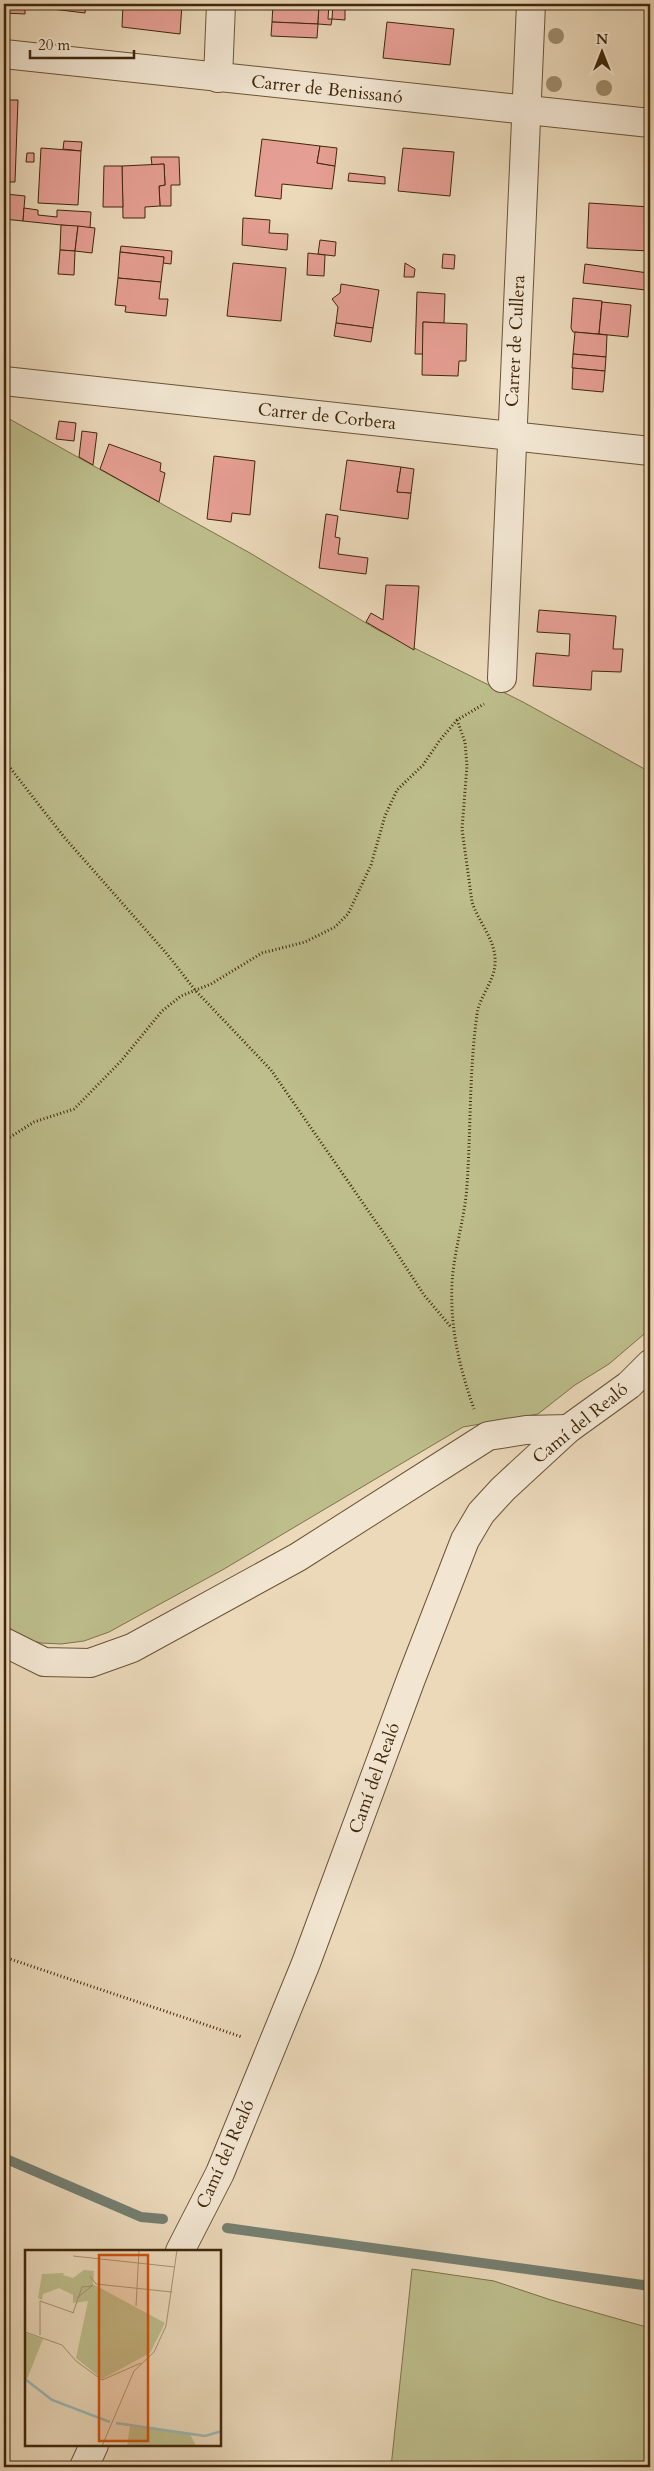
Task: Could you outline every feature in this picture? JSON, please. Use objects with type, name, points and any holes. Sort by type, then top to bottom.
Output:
[{"type":"street","points":[[218,78],[221,4]]},
{"type":"street","name":"Carrer de Cullera","points":[[502,678],[530,4]]},
{"type":"street","name":"Carrer de Benissanó","points":[[4,54],[650,122]]},
{"type":"street","name":"Carrer de Corbera","points":[[4,381],[650,451]]},
{"type":"street","name":"Camí del Realó","points":[[181,2250],[220,2174],[306,1963],[411,1679],[465,1540],[481,1513],[502,1489],[568,1429],[629,1385],[650,1364]]},
{"type":"street","points":[[4,1642],[44,1662],[90,1663],[132,1648],[298,1557],[488,1436],[526,1430],[568,1429]]},
{"type":"street","points":[[84,2467],[94,2446]]},
{"type":"path","points":[[4,1141],[34,1122],[74,1109],[121,1061],[162,1011],[181,996],[210,984],[262,953],[305,942],[334,927],[348,914],[371,865],[385,816],[396,790],[422,765],[457,720],[484,704],[493,695],[502,678]]},
{"type":"path","points":[[457,720],[465,742],[468,766],[462,829],[472,902],[476,914],[490,939],[495,958],[493,980],[477,1012],[467,1187],[452,1281],[452,1327],[464,1381],[488,1436]]},
{"type":"path","points":[[4,760],[64,837],[167,954],[195,990],[271,1070],[385,1235],[424,1296],[452,1327]]},
{"type":"path","points":[[4,1957],[242,2037],[246,2028]]},
{"type":"green space","points":[[4,416],[250,553],[376,629],[523,702],[650,772],[650,1329],[609,1364],[575,1385],[538,1414],[463,1427],[224,1569],[109,1632],[84,1641],[61,1644],[41,1643],[22,1638],[4,1628]]},
{"type":"green space","points":[[412,2269],[494,2281],[551,2300],[650,2328],[650,2467],[391,2467]]},
{"type":"building","points":[[4,4],[25,4],[25,14],[4,13]]},
{"type":"building","points":[[45,4],[86,4],[85,13],[44,8]]},
{"type":"building","points":[[123,4],[182,4],[180,34],[122,27]]},
{"type":"building","points":[[273,4],[319,4],[318,24],[272,22]]},
{"type":"building","points":[[319,4],[329,4],[328,19],[332,19],[331,25],[318,24]]},
{"type":"building","points":[[333,4],[345,4],[345,20],[332,19]]},
{"type":"building","points":[[272,22],[318,24],[317,38],[271,36]]},
{"type":"building","points":[[387,22],[454,29],[450,65],[383,58]]},
{"type":"building","points":[[4,100],[18,100],[15,182],[4,182]]},
{"type":"building","points":[[262,139],[320,146],[317,163],[335,166],[332,189],[282,184],[281,199],[255,196]]},
{"type":"building","points":[[64,141],[82,142],[81,151],[63,149]]},
{"type":"building","points":[[320,146],[337,148],[335,166],[317,163]]},
{"type":"building","points":[[41,148],[81,151],[78,205],[38,203]]},
{"type":"building","points":[[403,148],[454,152],[450,196],[398,191]]},
{"type":"building","points":[[27,153],[34,153],[34,162],[26,162]]},
{"type":"building","points":[[151,157],[179,157],[180,185],[171,185],[171,206],[160,206],[159,186],[165,185],[164,164],[152,165]]},
{"type":"building","points":[[164,164],[165,185],[159,186],[160,206],[145,207],[145,218],[123,218],[122,166]]},
{"type":"building","points":[[104,166],[122,166],[123,207],[103,207]]},
{"type":"building","points":[[349,173],[385,177],[385,184],[348,181]]},
{"type":"building","points":[[6,194],[25,196],[23,221],[4,219]]},
{"type":"building","points":[[589,203],[650,207],[650,251],[587,248]]},
{"type":"building","points":[[24,208],[38,210],[38,215],[57,217],[57,210],[91,212],[90,228],[23,221]]},
{"type":"building","points":[[243,218],[270,220],[269,233],[288,234],[287,250],[242,245]]},
{"type":"building","points":[[61,225],[78,226],[75,251],[60,250]]},
{"type":"building","points":[[78,226],[95,228],[92,253],[75,251]]},
{"type":"building","points":[[320,240],[336,242],[335,256],[318,254]]},
{"type":"building","points":[[121,246],[172,251],[171,264],[163,263],[164,257],[120,252]]},
{"type":"building","points":[[60,250],[75,251],[74,275],[58,274]]},
{"type":"building","points":[[120,252],[164,257],[161,282],[118,278]]},
{"type":"building","points":[[308,253],[325,255],[324,276],[307,275]]},
{"type":"building","points":[[443,254],[455,255],[454,269],[442,268]]},
{"type":"building","points":[[233,263],[286,268],[281,321],[227,316]]},
{"type":"building","points":[[405,263],[415,269],[414,277],[404,277]]},
{"type":"building","points":[[585,264],[648,273],[646,290],[583,283]]},
{"type":"building","points":[[118,278],[161,282],[159,299],[168,299],[166,316],[125,312],[126,306],[115,305]]},
{"type":"building","points":[[341,284],[379,290],[373,328],[336,323],[338,307],[332,299],[340,293]]},
{"type":"building","points":[[417,292],[445,294],[444,323],[423,322],[423,354],[415,354]]},
{"type":"building","points":[[573,298],[602,301],[599,334],[573,332],[571,328]]},
{"type":"building","points":[[602,302],[631,305],[628,337],[599,334]]},
{"type":"building","points":[[423,322],[467,324],[466,361],[459,361],[458,376],[422,375]]},
{"type":"building","points":[[336,323],[373,328],[371,342],[334,336]]},
{"type":"building","points":[[575,332],[607,335],[606,357],[573,354]]},
{"type":"building","points":[[573,354],[606,357],[605,371],[572,368]]},
{"type":"building","points":[[573,368],[605,371],[603,392],[572,389]]},
{"type":"building","points":[[59,421],[76,423],[74,441],[56,439]]},
{"type":"building","points":[[82,431],[97,433],[93,465],[79,457]]},
{"type":"building","points":[[109,444],[161,463],[160,471],[165,473],[159,502],[100,469]]},
{"type":"building","points":[[214,456],[255,461],[250,515],[232,513],[231,522],[207,519]]},
{"type":"building","points":[[347,460],[401,467],[397,492],[411,493],[408,519],[340,510]]},
{"type":"building","points":[[401,467],[414,469],[411,493],[397,492]]},
{"type":"building","points":[[326,514],[338,516],[335,537],[340,538],[338,554],[368,558],[366,574],[319,568]]},
{"type":"building","points":[[386,585],[419,586],[414,650],[366,622],[371,613],[383,620]]},
{"type":"building","points":[[539,610],[616,616],[613,649],[623,649],[621,672],[592,671],[591,690],[533,686],[536,653],[569,656],[570,634],[537,632]]},
{"type":"waterway","points":[[4,2158],[141,2217],[163,2219]]},
{"type":"waterway","points":[[227,2228],[650,2286]]}]
